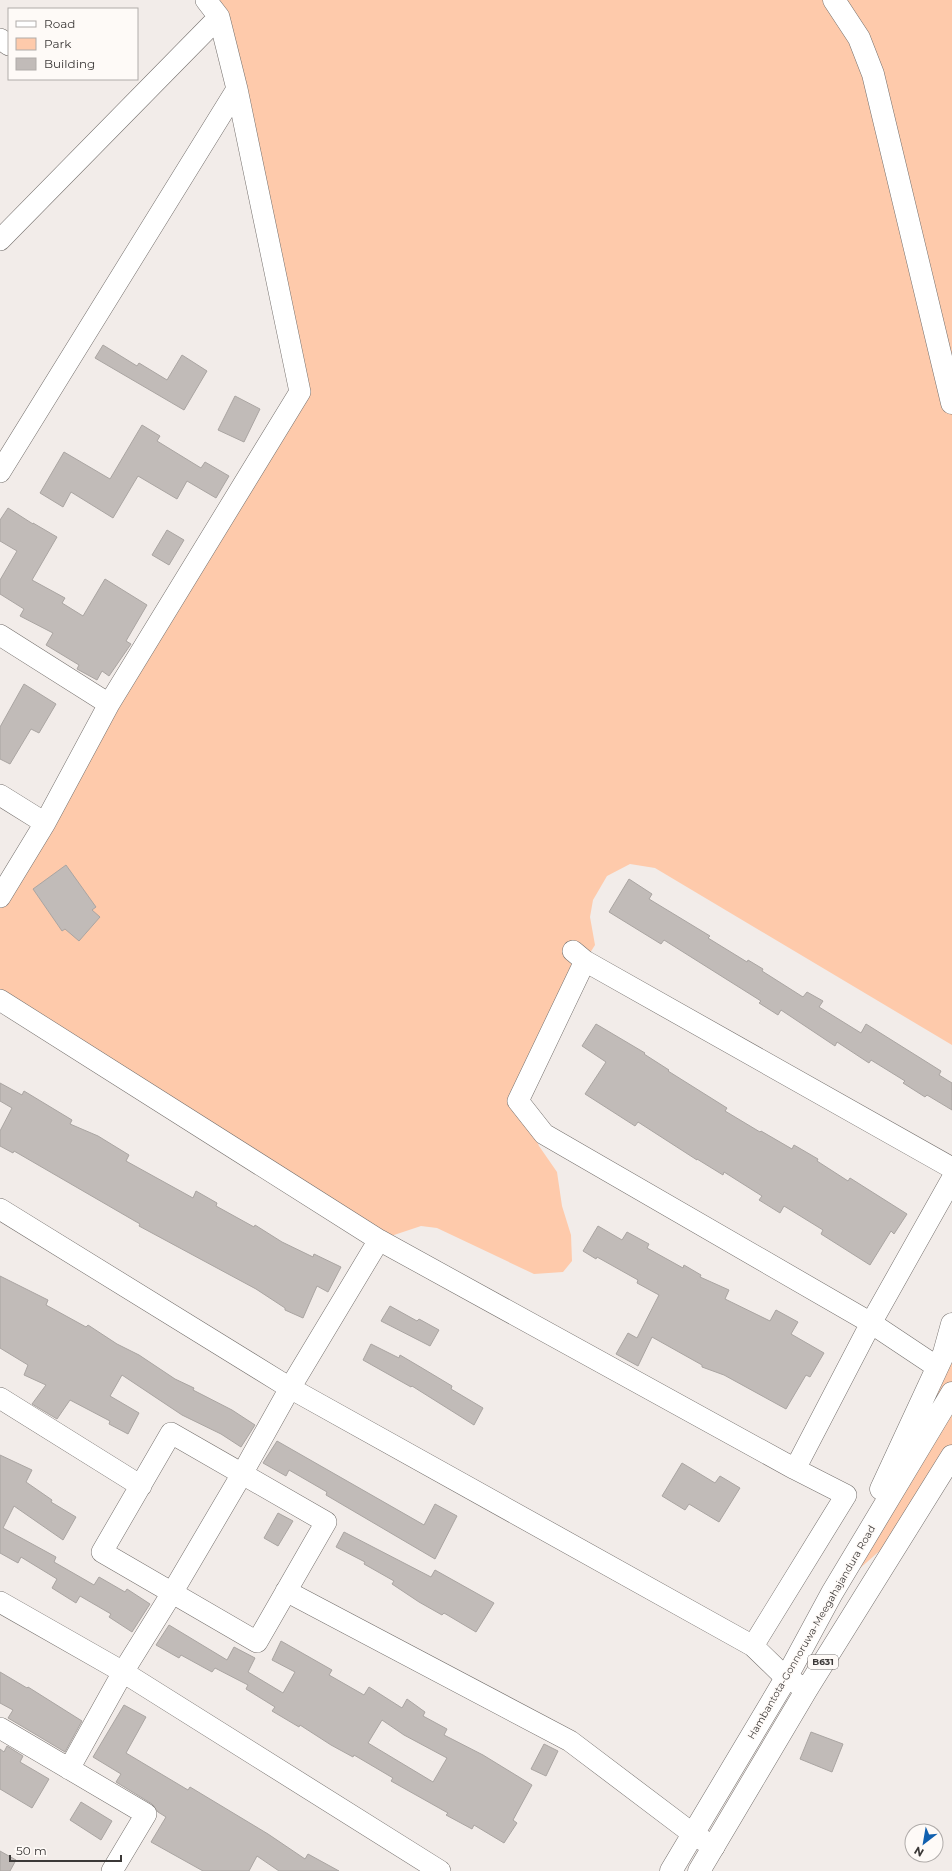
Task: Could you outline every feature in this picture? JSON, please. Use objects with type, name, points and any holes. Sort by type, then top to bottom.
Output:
[{"type":"main road","points":[[834,0],[859,38],[873,74],[952,403]]},
{"type":"main road","points":[[832,1593],[944,1353],[952,1324]]},
{"type":"main road","name":"Hambantota-Gonnoruwa-Meegahajandura Road","points":[[671,1871],[786,1678],[832,1593],[952,1393]]},
{"type":"main road","name":"B631","points":[[699,1871],[807,1689],[952,1456]]},
{"type":"main road","points":[[910,1524],[952,1477]]},
{"type":"street","points":[[0,896],[45,823],[110,704],[300,392],[237,89],[219,17],[206,0]]},
{"type":"street","points":[[0,240],[219,17]]},
{"type":"street","points":[[0,472],[237,89]]},
{"type":"street","points":[[0,635],[110,704]]},
{"type":"street","points":[[0,795],[45,823]]},
{"type":"street","points":[[937,1368],[871,1323],[544,1134],[518,1101],[579,956],[952,1168]]},
{"type":"street","points":[[0,1000],[379,1240],[846,1496],[753,1646]]},
{"type":"street","points":[[795,1469],[871,1323],[952,1179]]},
{"type":"street","points":[[0,1209],[290,1388],[753,1646],[786,1678],[807,1689]]},
{"type":"street","points":[[69,1769],[123,1672],[172,1593],[242,1474],[290,1388],[379,1240]]},
{"type":"street","points":[[0,1398],[141,1486]]},
{"type":"street","points":[[171,1433],[326,1522],[256,1642],[102,1552],[141,1486],[171,1433]]},
{"type":"street","points":[[286,1591],[570,1741],[693,1834],[714,1847]]},
{"type":"street","points":[[0,1602],[123,1672],[440,1871]]},
{"type":"street","points":[[0,1728],[146,1814],[112,1871]]},
{"type":"green space","points":[[206,0],[952,0],[952,1045],[655,868],[630,864],[607,876],[593,900],[590,917],[595,945],[585,961],[518,1101],[539,1146],[557,1172],[562,1206],[571,1235],[572,1261],[563,1272],[534,1274],[437,1228],[421,1226],[379,1240],[0,1000],[0,897],[300,392]]},
{"type":"green space","points":[[952,1324],[952,1477],[910,1524],[832,1593],[943,1353]]},
{"type":"building","points":[[103,345],[137,366],[139,363],[167,380],[182,355],[207,371],[184,410],[95,358]]},
{"type":"building","points":[[235,396],[260,409],[244,442],[218,430]]},
{"type":"building","points":[[142,425],[160,436],[157,441],[201,468],[205,462],[229,476],[216,498],[187,481],[177,499],[138,476],[113,518],[71,492],[63,507],[40,493],[64,452],[110,479]]},
{"type":"building","points":[[8,508],[57,537],[32,580],[65,598],[62,603],[83,616],[105,579],[147,605],[126,641],[131,644],[109,676],[102,671],[97,680],[77,669],[79,665],[46,645],[53,633],[20,616],[24,609],[0,594],[0,580],[17,551],[0,541],[0,520]]},
{"type":"building","points":[[167,530],[184,540],[169,565],[152,555]]},
{"type":"building","points":[[24,684],[56,704],[39,733],[31,729],[10,764],[0,759],[0,727]]},
{"type":"building","points":[[66,865],[96,907],[92,910],[100,917],[79,941],[65,929],[62,931],[33,889]]},
{"type":"building","points":[[629,879],[652,894],[649,899],[710,936],[708,938],[747,962],[748,960],[763,969],[762,971],[803,997],[807,992],[823,1001],[819,1007],[861,1033],[866,1024],[941,1071],[939,1075],[952,1083],[952,1110],[927,1095],[925,1097],[903,1083],[905,1081],[871,1060],[869,1063],[837,1042],[835,1046],[781,1010],[778,1015],[759,1003],[761,1001],[664,940],[661,944],[609,912]]},
{"type":"building","points":[[596,1024],[645,1053],[644,1054],[669,1070],[668,1071],[727,1108],[725,1111],[792,1149],[794,1145],[818,1159],[817,1161],[848,1181],[850,1178],[907,1214],[894,1234],[891,1231],[870,1265],[821,1234],[823,1230],[784,1206],[780,1213],[759,1200],[762,1196],[724,1172],[723,1175],[697,1160],[638,1122],[635,1126],[585,1094],[606,1062],[582,1046]]},
{"type":"building","points":[[0,1083],[22,1095],[24,1091],[72,1120],[70,1124],[98,1136],[129,1155],[126,1161],[193,1198],[196,1191],[217,1203],[216,1206],[254,1227],[255,1225],[282,1242],[313,1257],[314,1254],[341,1267],[328,1292],[317,1286],[303,1318],[285,1310],[285,1308],[256,1289],[139,1226],[140,1224],[14,1151],[13,1153],[0,1146],[0,1131],[12,1108],[0,1101]]},
{"type":"building","points":[[598,1226],[622,1240],[627,1232],[649,1244],[647,1248],[683,1268],[684,1265],[701,1275],[700,1277],[729,1290],[725,1299],[770,1321],[776,1310],[798,1322],[791,1334],[824,1353],[810,1377],[806,1375],[786,1409],[724,1375],[702,1367],[702,1365],[652,1337],[638,1366],[616,1354],[628,1333],[637,1338],[659,1295],[637,1283],[638,1280],[597,1257],[596,1259],[583,1251]]},
{"type":"building","points":[[0,1276],[48,1300],[46,1305],[86,1327],[88,1325],[117,1344],[139,1355],[175,1379],[194,1388],[193,1390],[232,1410],[255,1425],[241,1447],[221,1434],[182,1415],[122,1375],[110,1396],[139,1413],[128,1434],[109,1424],[110,1421],[70,1400],[57,1419],[32,1404],[46,1385],[24,1375],[28,1365],[0,1348]]},
{"type":"building","points":[[390,1306],[417,1321],[419,1319],[439,1330],[430,1346],[381,1321]]},
{"type":"building","points":[[371,1344],[399,1358],[400,1355],[452,1386],[451,1389],[483,1408],[474,1425],[412,1386],[411,1387],[363,1360]]},
{"type":"building","points":[[277,1441],[424,1525],[435,1504],[457,1516],[435,1559],[326,1495],[327,1492],[289,1470],[286,1476],[263,1463]]},
{"type":"building","points":[[0,1455],[32,1470],[26,1482],[52,1500],[51,1502],[76,1517],[63,1540],[14,1506],[3,1528],[56,1557],[54,1562],[94,1585],[99,1577],[125,1592],[127,1589],[150,1604],[132,1632],[109,1617],[111,1614],[80,1596],[76,1603],[52,1588],[57,1579],[21,1557],[18,1563],[0,1553]]},
{"type":"building","points":[[682,1463],[715,1483],[720,1476],[740,1488],[719,1522],[689,1504],[685,1510],[662,1496]]},
{"type":"building","points":[[278,1513],[293,1521],[278,1546],[264,1538]]},
{"type":"building","points":[[344,1532],[431,1577],[435,1570],[494,1603],[476,1632],[444,1613],[442,1615],[419,1602],[392,1584],[394,1581],[364,1564],[365,1562],[336,1547]]},
{"type":"building","points":[[169,1625],[227,1660],[234,1647],[255,1658],[248,1672],[283,1693],[295,1672],[272,1660],[281,1641],[332,1670],[329,1675],[364,1695],[369,1687],[402,1708],[407,1699],[425,1712],[423,1716],[447,1729],[444,1735],[483,1755],[532,1785],[513,1820],[517,1823],[504,1843],[474,1825],[472,1829],[446,1815],[448,1813],[391,1781],[393,1778],[354,1755],[353,1757],[331,1745],[300,1725],[299,1727],[272,1711],[275,1707],[246,1689],[248,1685],[215,1668],[212,1672],[181,1655],[179,1658],[156,1645]],"holes":[[[382,1720],[404,1735],[447,1758],[433,1782],[368,1743]]]},
{"type":"building","points":[[0,1672],[27,1688],[28,1687],[82,1721],[65,1752],[8,1718],[13,1710],[0,1703]]},
{"type":"building","points":[[124,1705],[146,1717],[126,1753],[188,1790],[190,1787],[268,1834],[305,1859],[308,1854],[339,1871],[279,1871],[257,1856],[249,1871],[203,1871],[151,1842],[166,1817],[158,1812],[152,1804],[116,1782],[121,1774],[93,1757]]},
{"type":"building","points":[[811,1732],[843,1744],[832,1772],[800,1759]]},
{"type":"building","points":[[544,1744],[558,1751],[546,1776],[531,1769]]},
{"type":"building","points":[[7,1746],[23,1756],[20,1762],[49,1779],[32,1808],[0,1789],[0,1749],[4,1752]]},
{"type":"building","points":[[81,1802],[112,1821],[101,1840],[70,1820]]},
{"type":"building","points":[[0,1851],[16,1860],[10,1871],[0,1871]]}]
